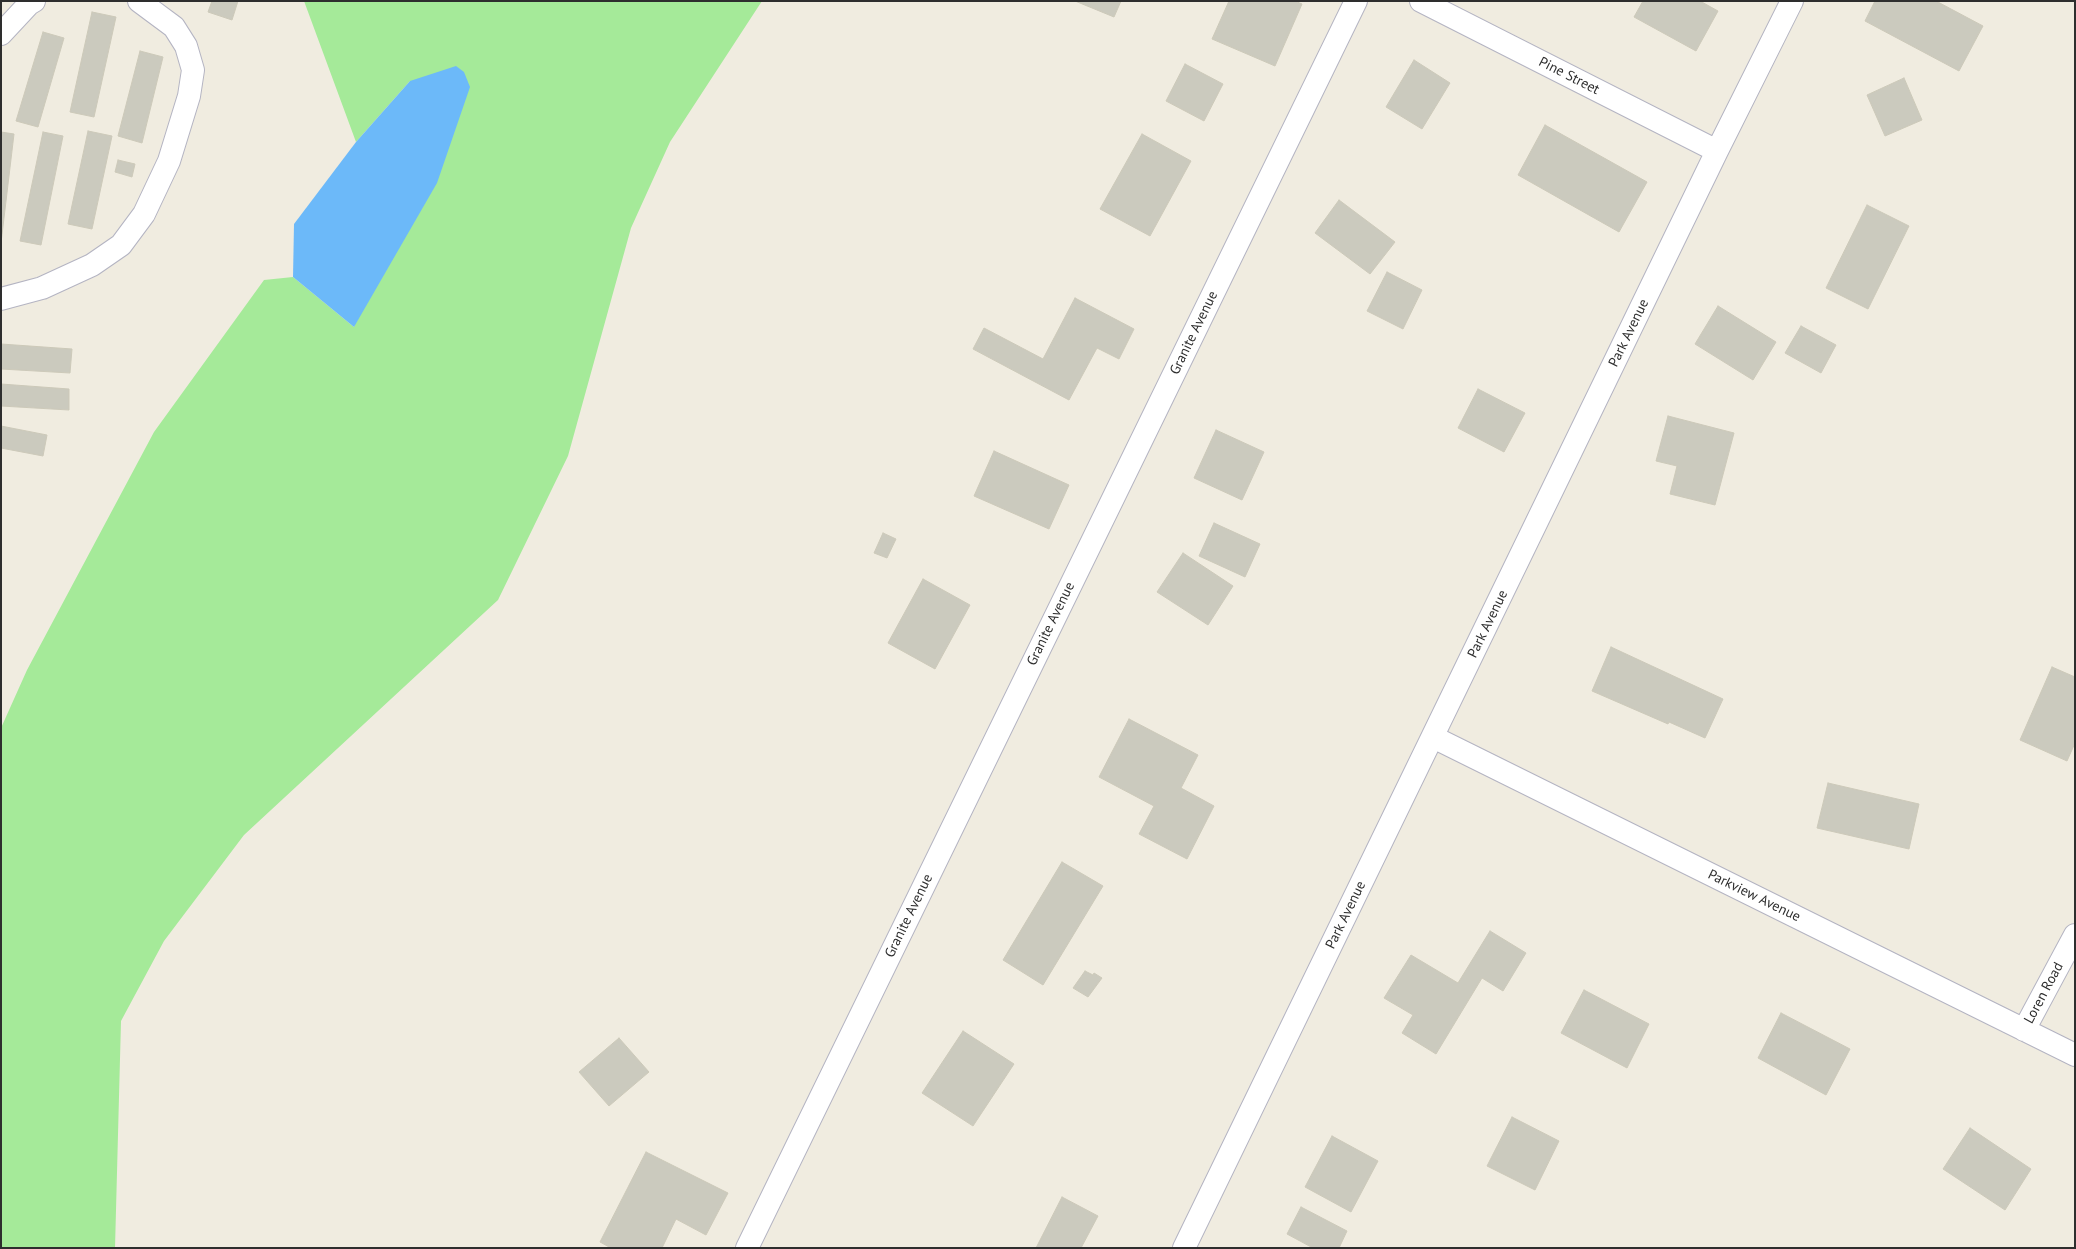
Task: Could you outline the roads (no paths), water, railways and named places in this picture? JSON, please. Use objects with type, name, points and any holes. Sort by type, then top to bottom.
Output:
[{"type":"street","points":[[1,34],[29,4],[34,1]]},
{"type":"street","points":[[1,298],[42,288],[92,265],[121,245],[144,214],[169,161],[189,96],[193,70],[186,46],[174,27],[138,1]]},
{"type":"street","name":"Granite Avenue","points":[[747,1248],[1356,1]]},
{"type":"street","name":"Pine Street","points":[[1421,1],[1717,151]]},
{"type":"street","name":"Park Avenue","points":[[1184,1248],[1717,151],[1792,1]]},
{"type":"street","name":"Parkview Avenue","points":[[1433,737],[2075,1055]]},
{"type":"street","name":"Loren Road","points":[[2024,1030],[2075,935]]},
{"type":"water","points":[[456,66],[464,72],[470,87],[437,183],[354,327],[293,277],[294,224],[356,142],[410,81]]}]
